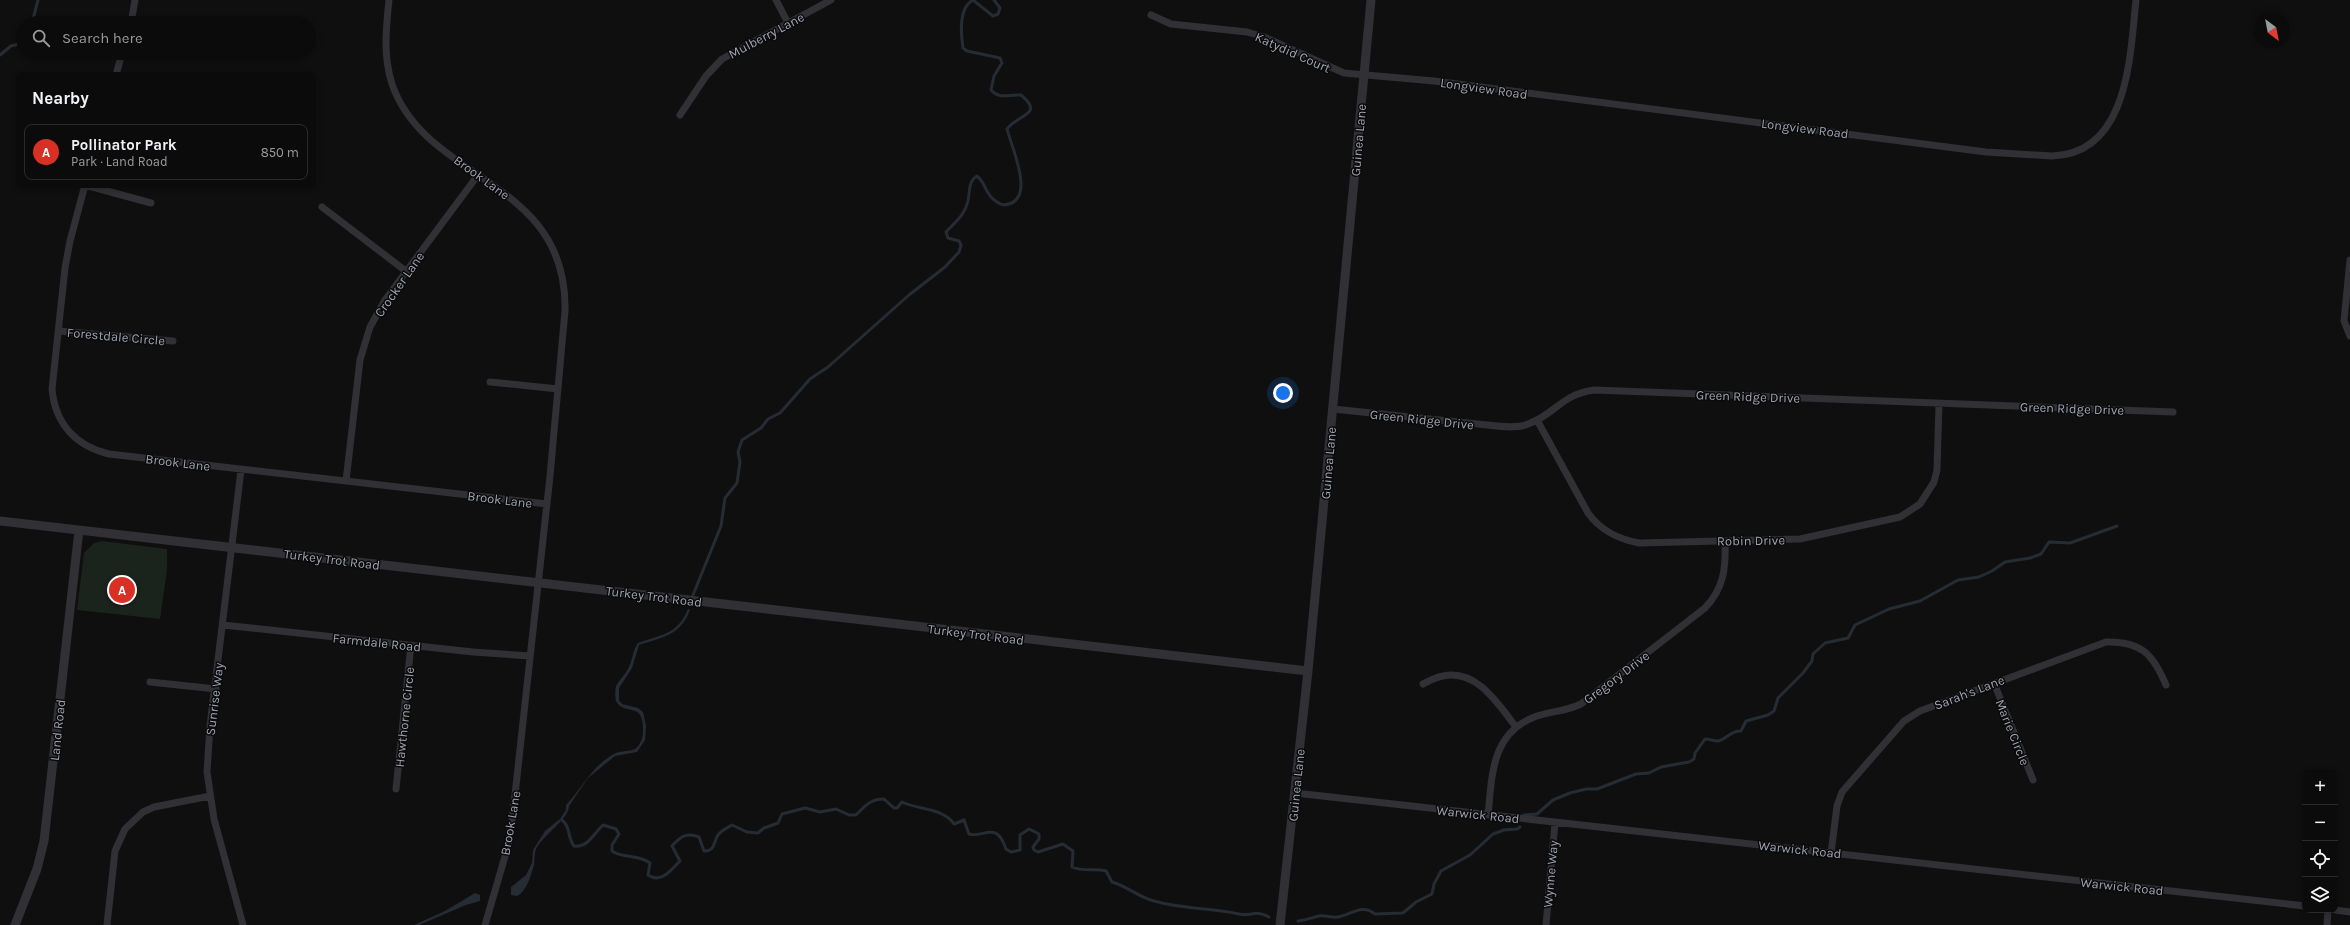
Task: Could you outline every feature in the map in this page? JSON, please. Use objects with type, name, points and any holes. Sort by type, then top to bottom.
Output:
[{"type":"street","points":[[133,16],[136,0]]},
{"type":"street","name":"Brook Lane","points":[[389,0],[385,44],[387,64],[392,83],[402,106],[426,134],[530,215],[543,230],[556,254],[564,284],[566,302],[547,504],[510,834],[485,925]]},
{"type":"street","points":[[776,0],[788,23]]},
{"type":"street","name":"Mulberry Lane","points":[[680,115],[706,76],[722,59],[831,0]]},
{"type":"street","name":"Guinea Lane","points":[[1280,925],[1308,671],[1371,0]]},
{"type":"street","name":"Longview Road","points":[[1364,74],[1434,81],[1986,152],[2062,156],[2075,151],[2095,139],[2117,111],[2128,67],[2136,0]]},
{"type":"street","name":"Katydid Court","points":[[1151,15],[1171,24],[1247,32],[1264,37],[1333,70],[1344,73],[1364,74]]},
{"type":"street","points":[[117,72],[120,60]]},
{"type":"street","name":"Crocker Lane","points":[[346,481],[363,346],[374,318],[478,175]]},
{"type":"street","name":"Brook Lane","points":[[84,188],[70,241],[52,388],[53,402],[60,419],[74,438],[85,446],[109,454],[547,504]]},
{"type":"street","points":[[96,188],[151,203]]},
{"type":"street","points":[[322,207],[407,272]]},
{"type":"street","points":[[2350,260],[2344,321],[2350,336]]},
{"type":"street","name":"Forestdale Circle","points":[[59,331],[173,341]]},
{"type":"street","points":[[490,382],[558,389]]},
{"type":"street","name":"Green Ridge Drive","points":[[1333,410],[1497,426],[1518,426],[1537,420],[1570,396],[1594,390],[2173,412]]},
{"type":"street","name":"Robin Drive","points":[[1537,420],[1588,513],[1598,525],[1608,533],[1626,541],[1639,542],[1800,539],[1892,520],[1911,511],[1928,494],[1937,470],[1939,404]]},
{"type":"street","name":"Sunrise Way","points":[[241,470],[208,752],[210,796],[244,925]]},
{"type":"street","name":"Turkey Trot Road","points":[[0,521],[1308,671]]},
{"type":"street","name":"Land Road","points":[[15,925],[37,869],[44,841],[79,530]]},
{"type":"street","name":"Gregory Drive","points":[[1488,814],[1495,758],[1499,747],[1516,727],[1532,718],[1567,710],[1582,704],[1704,608],[1719,590],[1723,580],[1726,561],[1725,541]]},
{"type":"street","name":"Farmdale Road","points":[[223,624],[411,645],[530,656]]},
{"type":"street","name":"Sarah's Lane","points":[[1831,853],[1837,806],[1842,792],[1904,721],[1920,711],[2100,644],[2118,642],[2138,647],[2152,658],[2158,664],[2166,685]]},
{"type":"street","name":"Hawthorne Circle","points":[[396,789],[411,645]]},
{"type":"street","points":[[1422,684],[1443,676],[1460,676],[1469,679],[1489,694],[1516,727]]},
{"type":"street","points":[[150,682],[216,689]]},
{"type":"street","name":"Marie Circle","points":[[1994,683],[2033,780]]},
{"type":"street","name":"Warwick Road","points":[[1295,793],[2302,906]]},
{"type":"street","points":[[107,925],[115,851],[125,829],[143,812],[154,807],[210,796]]},
{"type":"street","name":"Wynne Way","points":[[1546,925],[1555,823]]},
{"type":"street","points":[[2338,910],[2350,912]]},
{"type":"street","points":[[2326,925],[2328,913]]},
{"type":"shaded area","points":[[102,541],[167,549],[167,570],[160,619],[77,610],[84,553],[94,543]]},
{"type":"shaded area","points":[[688,609],[690,610],[686,619],[676,630],[663,637],[639,645],[632,668],[619,688],[619,700],[622,704],[638,708],[643,712],[646,726],[645,740],[637,752],[615,756],[588,778],[569,806],[565,817],[544,838],[536,849],[534,865],[526,887],[517,896],[511,895],[511,887],[526,875],[532,863],[533,850],[545,831],[560,819],[566,810],[566,805],[593,771],[614,754],[635,749],[638,746],[643,732],[640,714],[619,705],[616,701],[616,686],[628,669],[638,643],[674,629],[684,617]]},
{"type":"shaded area","points":[[475,893],[480,895],[480,901],[466,905],[419,925],[414,925],[445,911]]},
{"type":"waterway","points":[[34,16],[38,0]]},
{"type":"waterway","points":[[693,595],[721,526],[725,498],[737,483],[740,462],[738,452],[742,440],[761,428],[768,419],[780,413],[810,379],[828,367],[909,295],[945,267],[959,252],[961,245],[959,241],[948,238],[946,232],[965,210],[970,187],[974,178],[977,176],[992,198],[1003,205],[1013,202],[1019,195],[1021,185],[1020,174],[1007,129],[1027,114],[1030,111],[1030,107],[1028,102],[1021,95],[1001,96],[994,93],[991,90],[994,76],[1002,63],[1000,58],[967,51],[963,48],[962,42],[961,29],[963,15],[968,4],[973,0],[993,16],[998,14],[1000,8],[994,0]]},
{"type":"waterway","points":[[0,55],[11,46],[16,45]]},
{"type":"waterway","points":[[1524,815],[1537,814],[1553,800],[1570,793],[1586,789],[1597,789],[1636,774],[1649,773],[1661,767],[1689,762],[1694,759],[1695,753],[1705,739],[1716,741],[1721,740],[1734,732],[1741,731],[1746,721],[1768,715],[1774,711],[1778,698],[1803,673],[1812,661],[1813,654],[1825,643],[1848,638],[1855,625],[1889,609],[1920,601],[1958,580],[1979,577],[1992,571],[2005,562],[2030,558],[2041,554],[2049,542],[2070,543],[2117,526]]},
{"type":"waterway","points":[[562,820],[567,826],[570,839],[574,846],[583,845],[603,825],[616,829],[619,834],[612,845],[612,851],[621,855],[645,860],[650,863],[648,875],[657,878],[666,875],[680,861],[672,846],[684,836],[691,835],[699,837],[704,851],[708,851],[714,846],[716,838],[720,833],[732,825],[747,832],[758,833],[764,828],[778,823],[782,814],[805,808],[820,812],[836,809],[849,815],[856,815],[871,802],[884,799],[894,808],[897,808],[902,802],[908,805],[937,812],[950,819],[954,824],[964,820],[969,834],[974,835],[994,832],[1002,840],[1006,849],[1011,852],[1020,850],[1020,835],[1029,829],[1039,834],[1039,839],[1033,847],[1034,850],[1038,852],[1063,844],[1073,851],[1072,867],[1106,871],[1112,882],[1154,901],[1175,906],[1243,915],[1257,913],[1269,917]]},
{"type":"waterway","points":[[1298,921],[1319,916],[1338,917],[1361,910],[1370,911],[1375,914],[1403,913],[1416,902],[1432,894],[1434,884],[1441,871],[1470,855],[1493,834],[1520,827]]},
{"type":"place","name":"Pollinator Park","points":[[122,590]]}]
